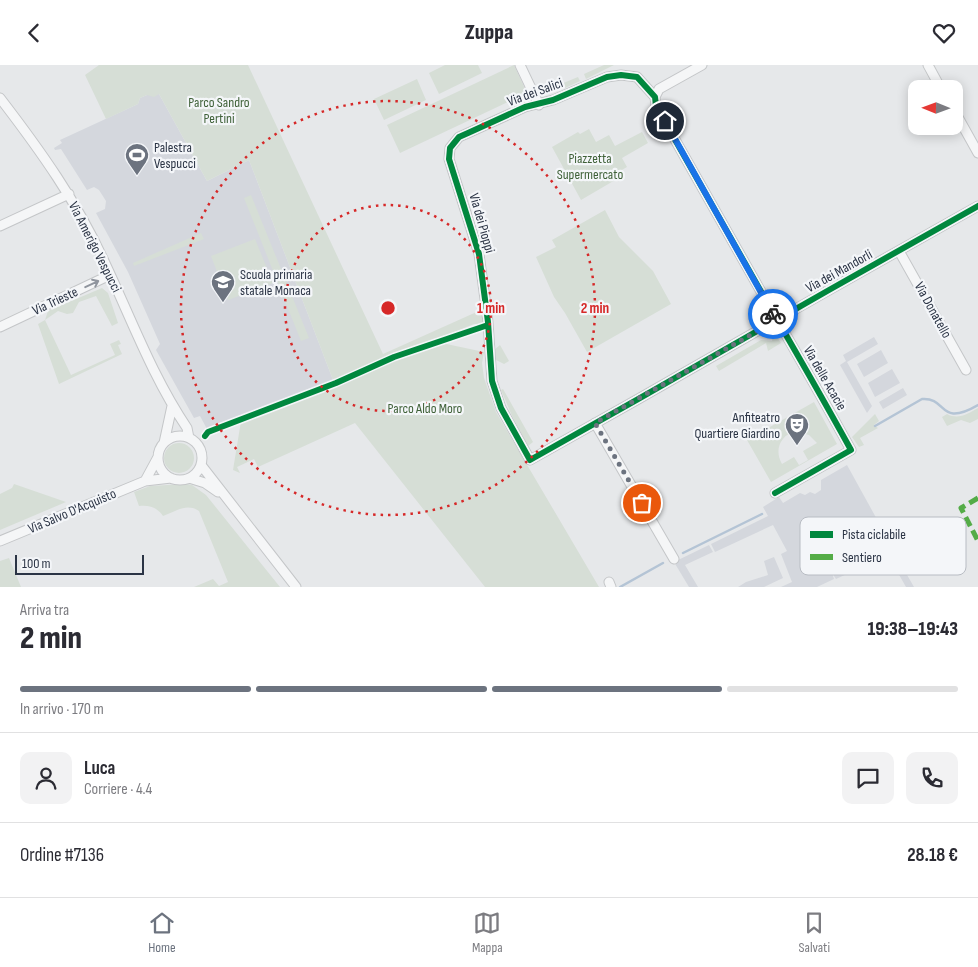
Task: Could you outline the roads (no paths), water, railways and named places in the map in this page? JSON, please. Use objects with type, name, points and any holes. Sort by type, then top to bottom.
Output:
[{"type":"street","points":[[520,65],[539,105]]},
{"type":"street","points":[[655,97],[660,89],[702,65]]},
{"type":"street","points":[[928,65],[937,80]]},
{"type":"street","name":"Via dei Salici","points":[[459,137],[525,107],[539,105],[607,77],[621,75]]},
{"type":"street","name":"Via delle Acacie","points":[[621,75],[637,77],[655,97],[656,106],[851,450],[775,493]]},
{"type":"street","name":"Via Amerigo Vespucci","points":[[0,98],[49,163],[69,194],[110,275],[147,359],[172,406],[187,428],[190,438],[200,449],[201,465],[296,587]]},
{"type":"street","points":[[963,127],[978,153]]},
{"type":"street","name":"Via dei Pioppi","points":[[459,137],[450,148],[449,159],[479,254],[488,322],[492,381],[501,408],[530,460]]},
{"type":"street","points":[[0,226],[69,194]]},
{"type":"street","name":"Via dei Mandorli","points":[[530,460],[978,206]]},
{"type":"street","name":"Via Donatello","points":[[899,251],[966,370]]},
{"type":"street","name":"Via Trieste","points":[[0,327],[110,275]]},
{"type":"street","points":[[145,481],[164,443],[172,406]]},
{"type":"street","points":[[595,423],[674,559]]},
{"type":"street","points":[[164,443],[176,436],[190,438]]},
{"type":"street","points":[[159,456],[160,467],[171,478]]},
{"type":"street","points":[[189,478],[196,473],[201,465]]},
{"type":"street","name":"Via Amerigo Vespucci","points":[[171,478],[189,478],[205,483],[231,505]]},
{"type":"street","name":"Via Salvo D'Acquisto","points":[[0,541],[145,481],[171,478]]},
{"type":"waterway","points":[[875,426],[922,399],[936,402],[950,413],[965,411],[978,405]]},
{"type":"waterway","points":[[683,553],[762,514]]},
{"type":"waterway","points":[[620,587],[663,563]]},
{"type":"place","name":"Palestra Vespucci","points":[[137,176]]},
{"type":"place","name":"Scuola primaria statale Monaca","points":[[223,303]]},
{"type":"place","name":"Anfiteatro Quartiere Giardino","points":[[797,446]]},
{"type":"park label","name":"Parco Sandro Pertini","points":[[219,110]]},
{"type":"park label","name":"Piazzetta Supermercato","points":[[590,166]]},
{"type":"park label","name":"Parco Aldo Moro","points":[[425,408]]}]
